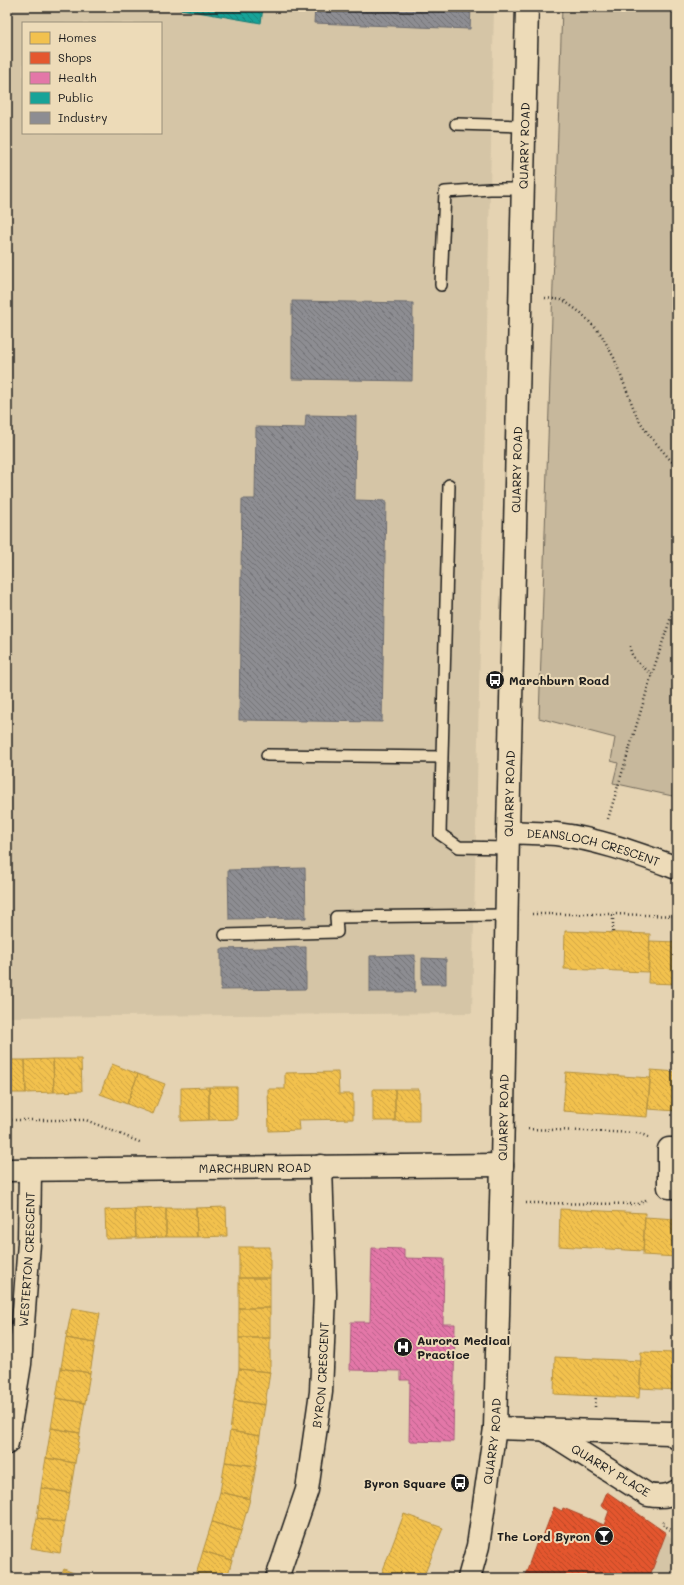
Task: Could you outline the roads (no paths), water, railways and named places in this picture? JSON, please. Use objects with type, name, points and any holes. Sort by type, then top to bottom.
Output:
[{"type":"street","name":"QUARRY ROAD","points":[[469,1578],[478,1546],[495,1428],[502,1165],[507,840],[519,297],[527,7]]},
{"type":"street","name":"DEANSLOCH CRESCENT","points":[[507,840],[557,834],[601,843],[677,868]]},
{"type":"street","points":[[673,1149],[673,1187]]},
{"type":"street","name":"MARCHBURN ROAD","points":[[7,1170],[502,1165]]},
{"type":"street","name":"BYRON CRESCENT","points":[[277,1578],[307,1490],[321,1392],[325,1294],[321,1166]]},
{"type":"street","name":"WESTERTON CRESCENT","points":[[7,1443],[20,1364],[29,1243],[30,1170]]},
{"type":"street","name":"QUARRY PLACE","points":[[495,1428],[547,1431],[670,1433],[677,1438]]},
{"type":"street","name":"QUARRY PLACE","points":[[547,1431],[648,1495],[657,1497],[666,1496],[677,1491]]},
{"type":"lane","points":[[456,124],[524,126]]},
{"type":"lane","points":[[442,285],[445,192],[490,189],[523,189]]},
{"type":"lane","points":[[449,485],[440,834],[460,848],[507,840]]},
{"type":"lane","points":[[267,755],[442,757]]},
{"type":"lane","points":[[225,935],[337,932],[336,917],[506,915]]},
{"type":"place","name":"Marchburn Road","points":[[495,680]]},
{"type":"place","name":"Aurora Medical Practice","points":[[403,1347]]},
{"type":"place","name":"Byron Square","points":[[460,1483]]},
{"type":"place","name":"The Lord Byron","points":[[604,1536]]}]
